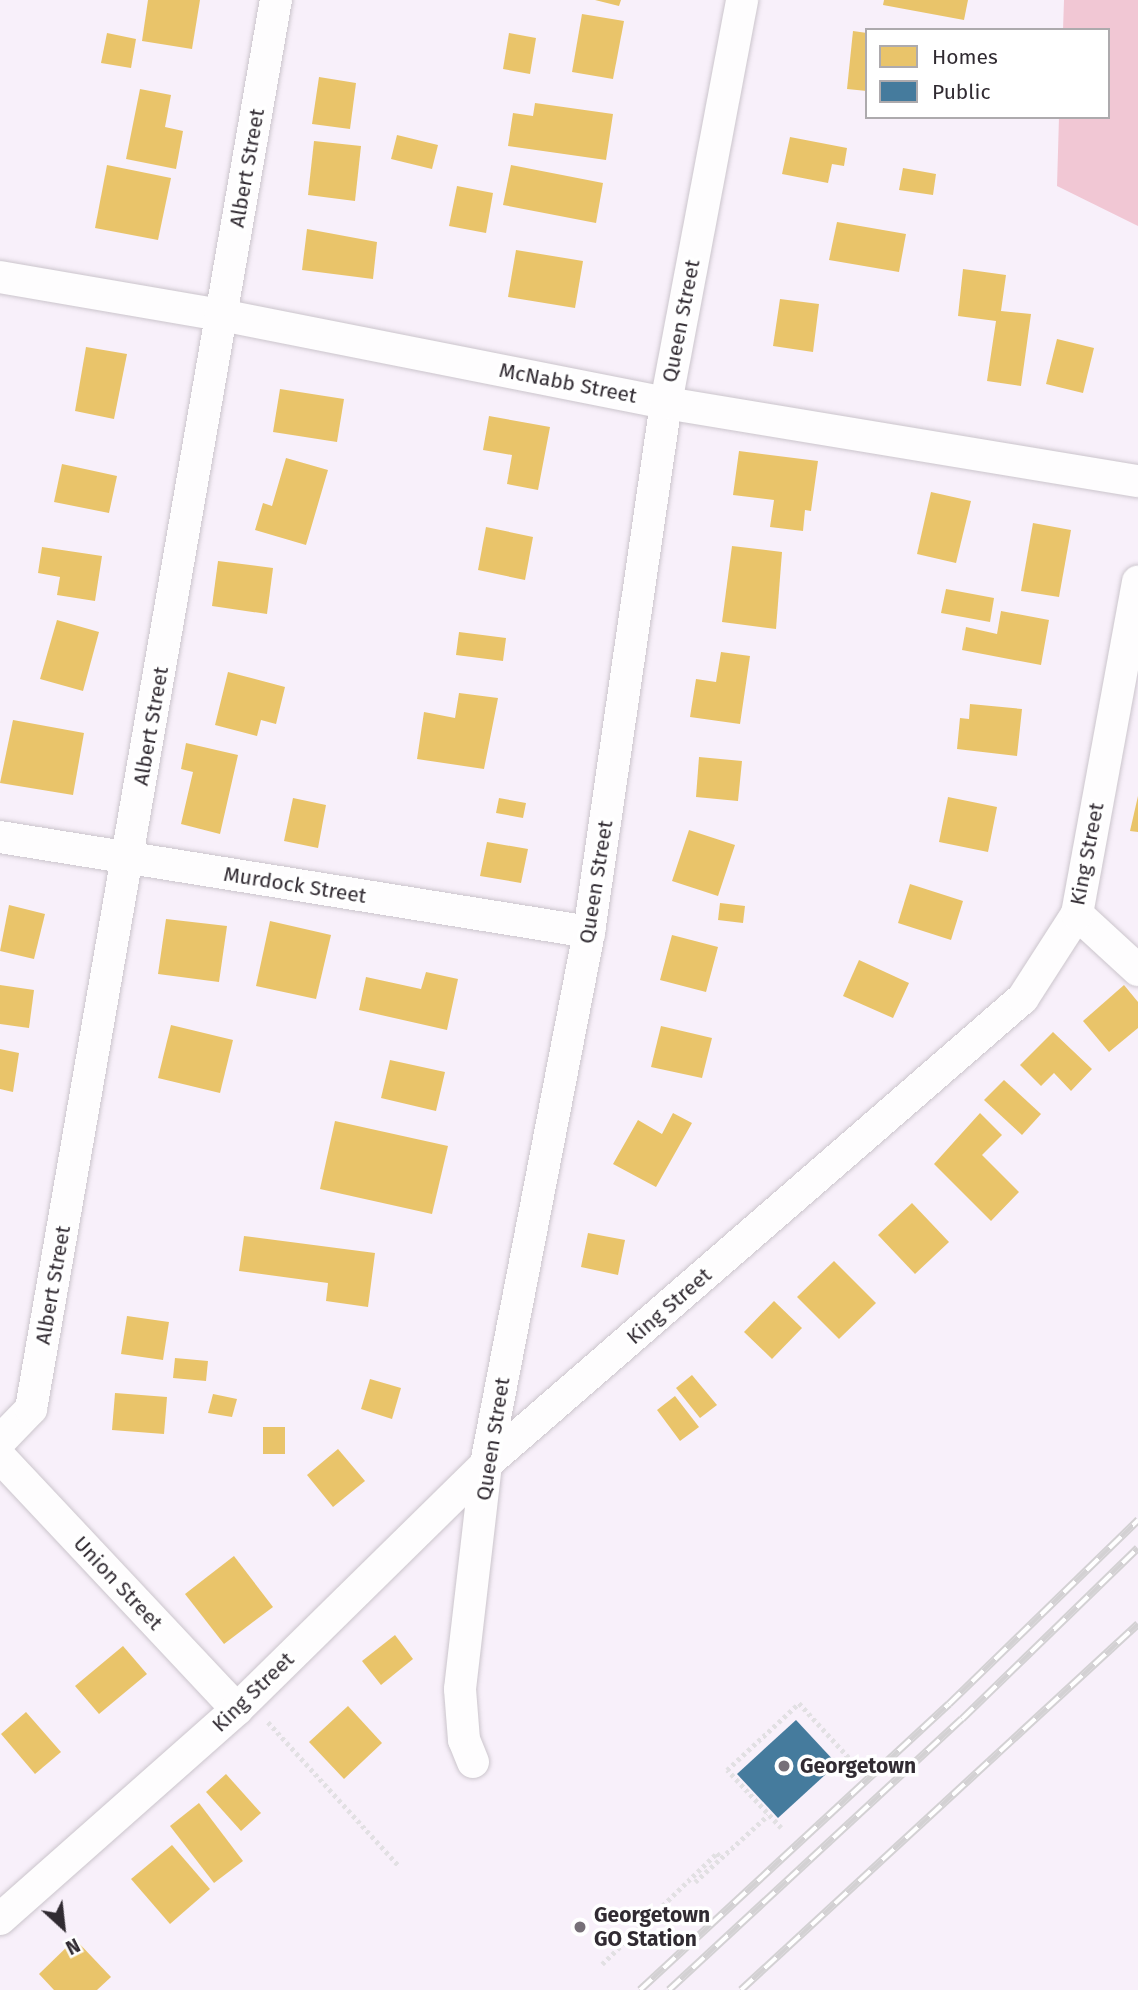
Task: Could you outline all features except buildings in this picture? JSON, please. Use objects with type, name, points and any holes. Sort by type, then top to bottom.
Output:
[{"type":"street","name":"Albert Street","points":[[0,1441],[31,1409],[129,858],[276,0]]},
{"type":"street","name":"Queen Street","points":[[473,1762],[464,1740],[460,1689],[486,1464],[589,932],[666,402],[742,0]]},
{"type":"street","name":"McNabb Street","points":[[0,277],[221,315],[666,402],[1138,481]]},
{"type":"street","name":"King Street","points":[[0,1919],[237,1709],[486,1464],[1024,998],[1077,914],[1138,582]]},
{"type":"street","name":"Murdock Street","points":[[0,837],[589,932]]},
{"type":"street","points":[[1077,914],[1138,970]]},
{"type":"street","name":"Union Street","points":[[0,1457],[237,1709]]},
{"type":"path","points":[[781,1828],[727,1770],[800,1703],[852,1760]]},
{"type":"path","points":[[237,1709],[266,1719],[399,1866]]},
{"type":"path","points":[[695,1882],[768,1815]]},
{"type":"path","points":[[601,1964],[717,1853],[721,1858]]},
{"type":"shaded area","points":[[1064,0],[1138,0],[1138,226],[1057,186],[1059,119],[1110,119],[1110,28],[1063,28]]},
{"type":"railway","points":[[640,1990],[949,1704],[1138,1520]]},
{"type":"railway","points":[[669,1990],[962,1719],[1138,1548]]},
{"type":"railway","points":[[741,1990],[1138,1624]]},
{"type":"place","name":"Georgetown","points":[[784,1766]]},
{"type":"place","name":"Georgetown GO Station","points":[[580,1927]]}]
